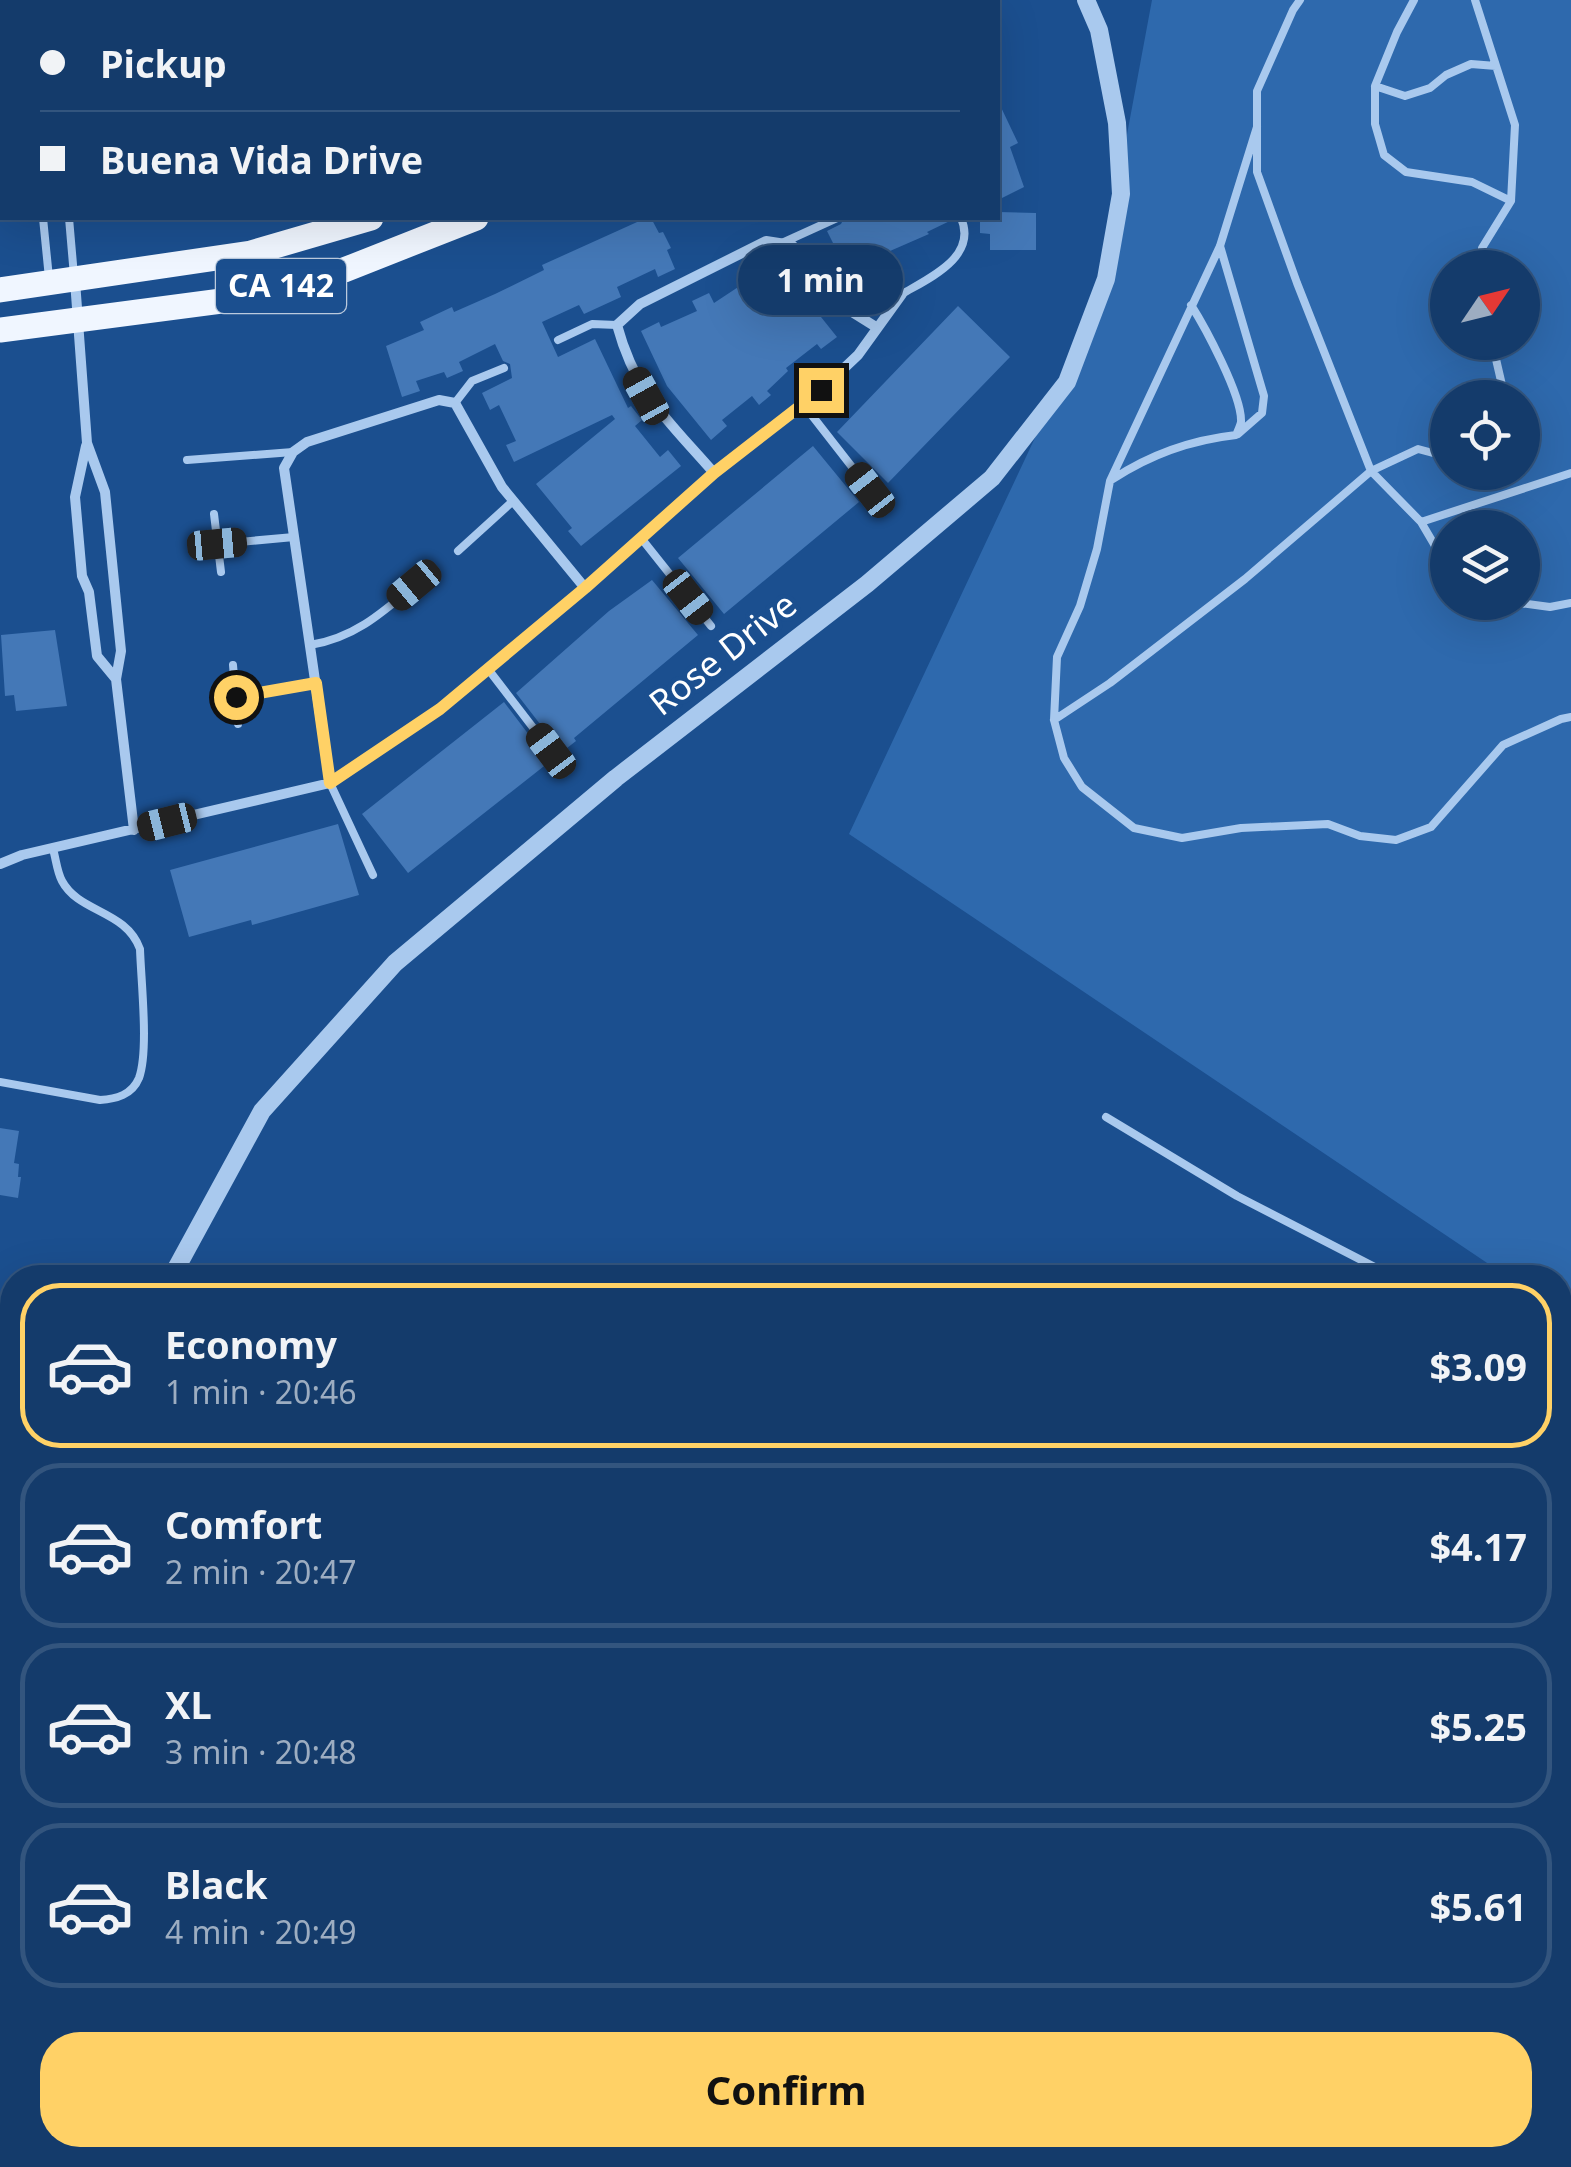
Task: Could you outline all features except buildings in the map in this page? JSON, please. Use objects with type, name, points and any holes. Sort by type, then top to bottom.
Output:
[{"type":"main road","name":"CA 142","points":[[0,290],[251,253],[363,220]]},
{"type":"main road","name":"CA 142","points":[[0,330],[229,300],[344,270],[471,220]]},
{"type":"street","name":"Rose Drive","points":[[178,1265],[262,1111],[395,962],[616,778],[868,584],[992,478],[1067,382],[1106,278],[1121,194],[1117,123],[1099,30],[1086,0]]},
{"type":"street","points":[[714,473],[646,396],[627,362],[617,325],[640,304],[766,241],[792,245],[813,266],[836,302],[876,327]]},
{"type":"street","points":[[62,282],[77,322],[86,443],[75,496],[82,576],[89,592],[97,656],[116,679]]},
{"type":"street","points":[[0,864],[330,783],[440,709],[714,473],[802,404],[858,355],[902,294]]},
{"type":"street","points":[[330,783],[284,468],[293,452],[308,442],[439,400],[455,403],[513,501],[585,588]]},
{"type":"street","points":[[86,443],[105,492],[121,651],[116,679],[134,830]]},
{"type":"lane","points":[[1300,0],[1257,92],[1257,172],[1372,471],[1421,522],[1430,537]]},
{"type":"lane","points":[[1414,0],[1396,32],[1375,86],[1375,124],[1384,155],[1406,172],[1472,182],[1511,202]]},
{"type":"lane","points":[[1475,0],[1515,125],[1511,202],[1482,250]]},
{"type":"lane","points":[[1375,86],[1405,96],[1430,88],[1446,75],[1471,64],[1496,66]]},
{"type":"lane","points":[[1257,126],[1220,246],[1110,480],[1098,550],[1080,606],[1057,658],[1054,720],[1064,758],[1082,787],[1134,828],[1182,838],[1240,828],[1328,824],[1360,836],[1396,840],[1431,826],[1503,745],[1571,717]]},
{"type":"lane","points":[[45,220],[62,282]]},
{"type":"lane","points":[[62,282],[69,220]]},
{"type":"lane","points":[[780,244],[833,220]]},
{"type":"lane","points":[[902,294],[949,266],[962,248],[961,220]]},
{"type":"lane","points":[[1110,480],[1144,458],[1196,441],[1236,435],[1262,412],[1264,396],[1220,246]]},
{"type":"lane","points":[[1192,305],[1211,337],[1242,420],[1236,435]]},
{"type":"lane","points":[[558,340],[592,324],[617,325]]},
{"type":"lane","points":[[455,403],[478,376],[504,368]]},
{"type":"lane","points":[[802,404],[870,490]]},
{"type":"lane","points":[[1054,720],[1110,683],[1246,578],[1372,471],[1418,449],[1430,453]]},
{"type":"lane","points":[[188,460],[293,452]]},
{"type":"lane","points":[[1421,522],[1571,473]]},
{"type":"lane","points":[[458,550],[513,501]]},
{"type":"lane","points":[[214,514],[220,572]]},
{"type":"lane","points":[[217,544],[294,537]]},
{"type":"lane","points":[[641,538],[711,626]]},
{"type":"lane","points":[[310,645],[334,641],[365,626],[414,585]]},
{"type":"lane","points":[[1540,605],[1571,602]]},
{"type":"lane","points":[[232,665],[238,724]]},
{"type":"lane","points":[[488,669],[551,751]]},
{"type":"lane","points":[[236,697],[316,683]]},
{"type":"lane","points":[[330,783],[373,876]]},
{"type":"lane","points":[[0,1082],[100,1100],[116,1099],[139,1078],[140,950],[136,936],[124,924],[70,892],[61,880],[53,849]]},
{"type":"lane","points":[[1106,1118],[1237,1196],[1371,1265]]},
{"type":"shaded area","points":[[1152,0],[1571,0],[1571,1265],[1490,1265],[849,834],[1094,312]]},
{"type":"route","points":[[236,697],[316,683],[330,783],[440,709],[714,473],[821,390]]}]
